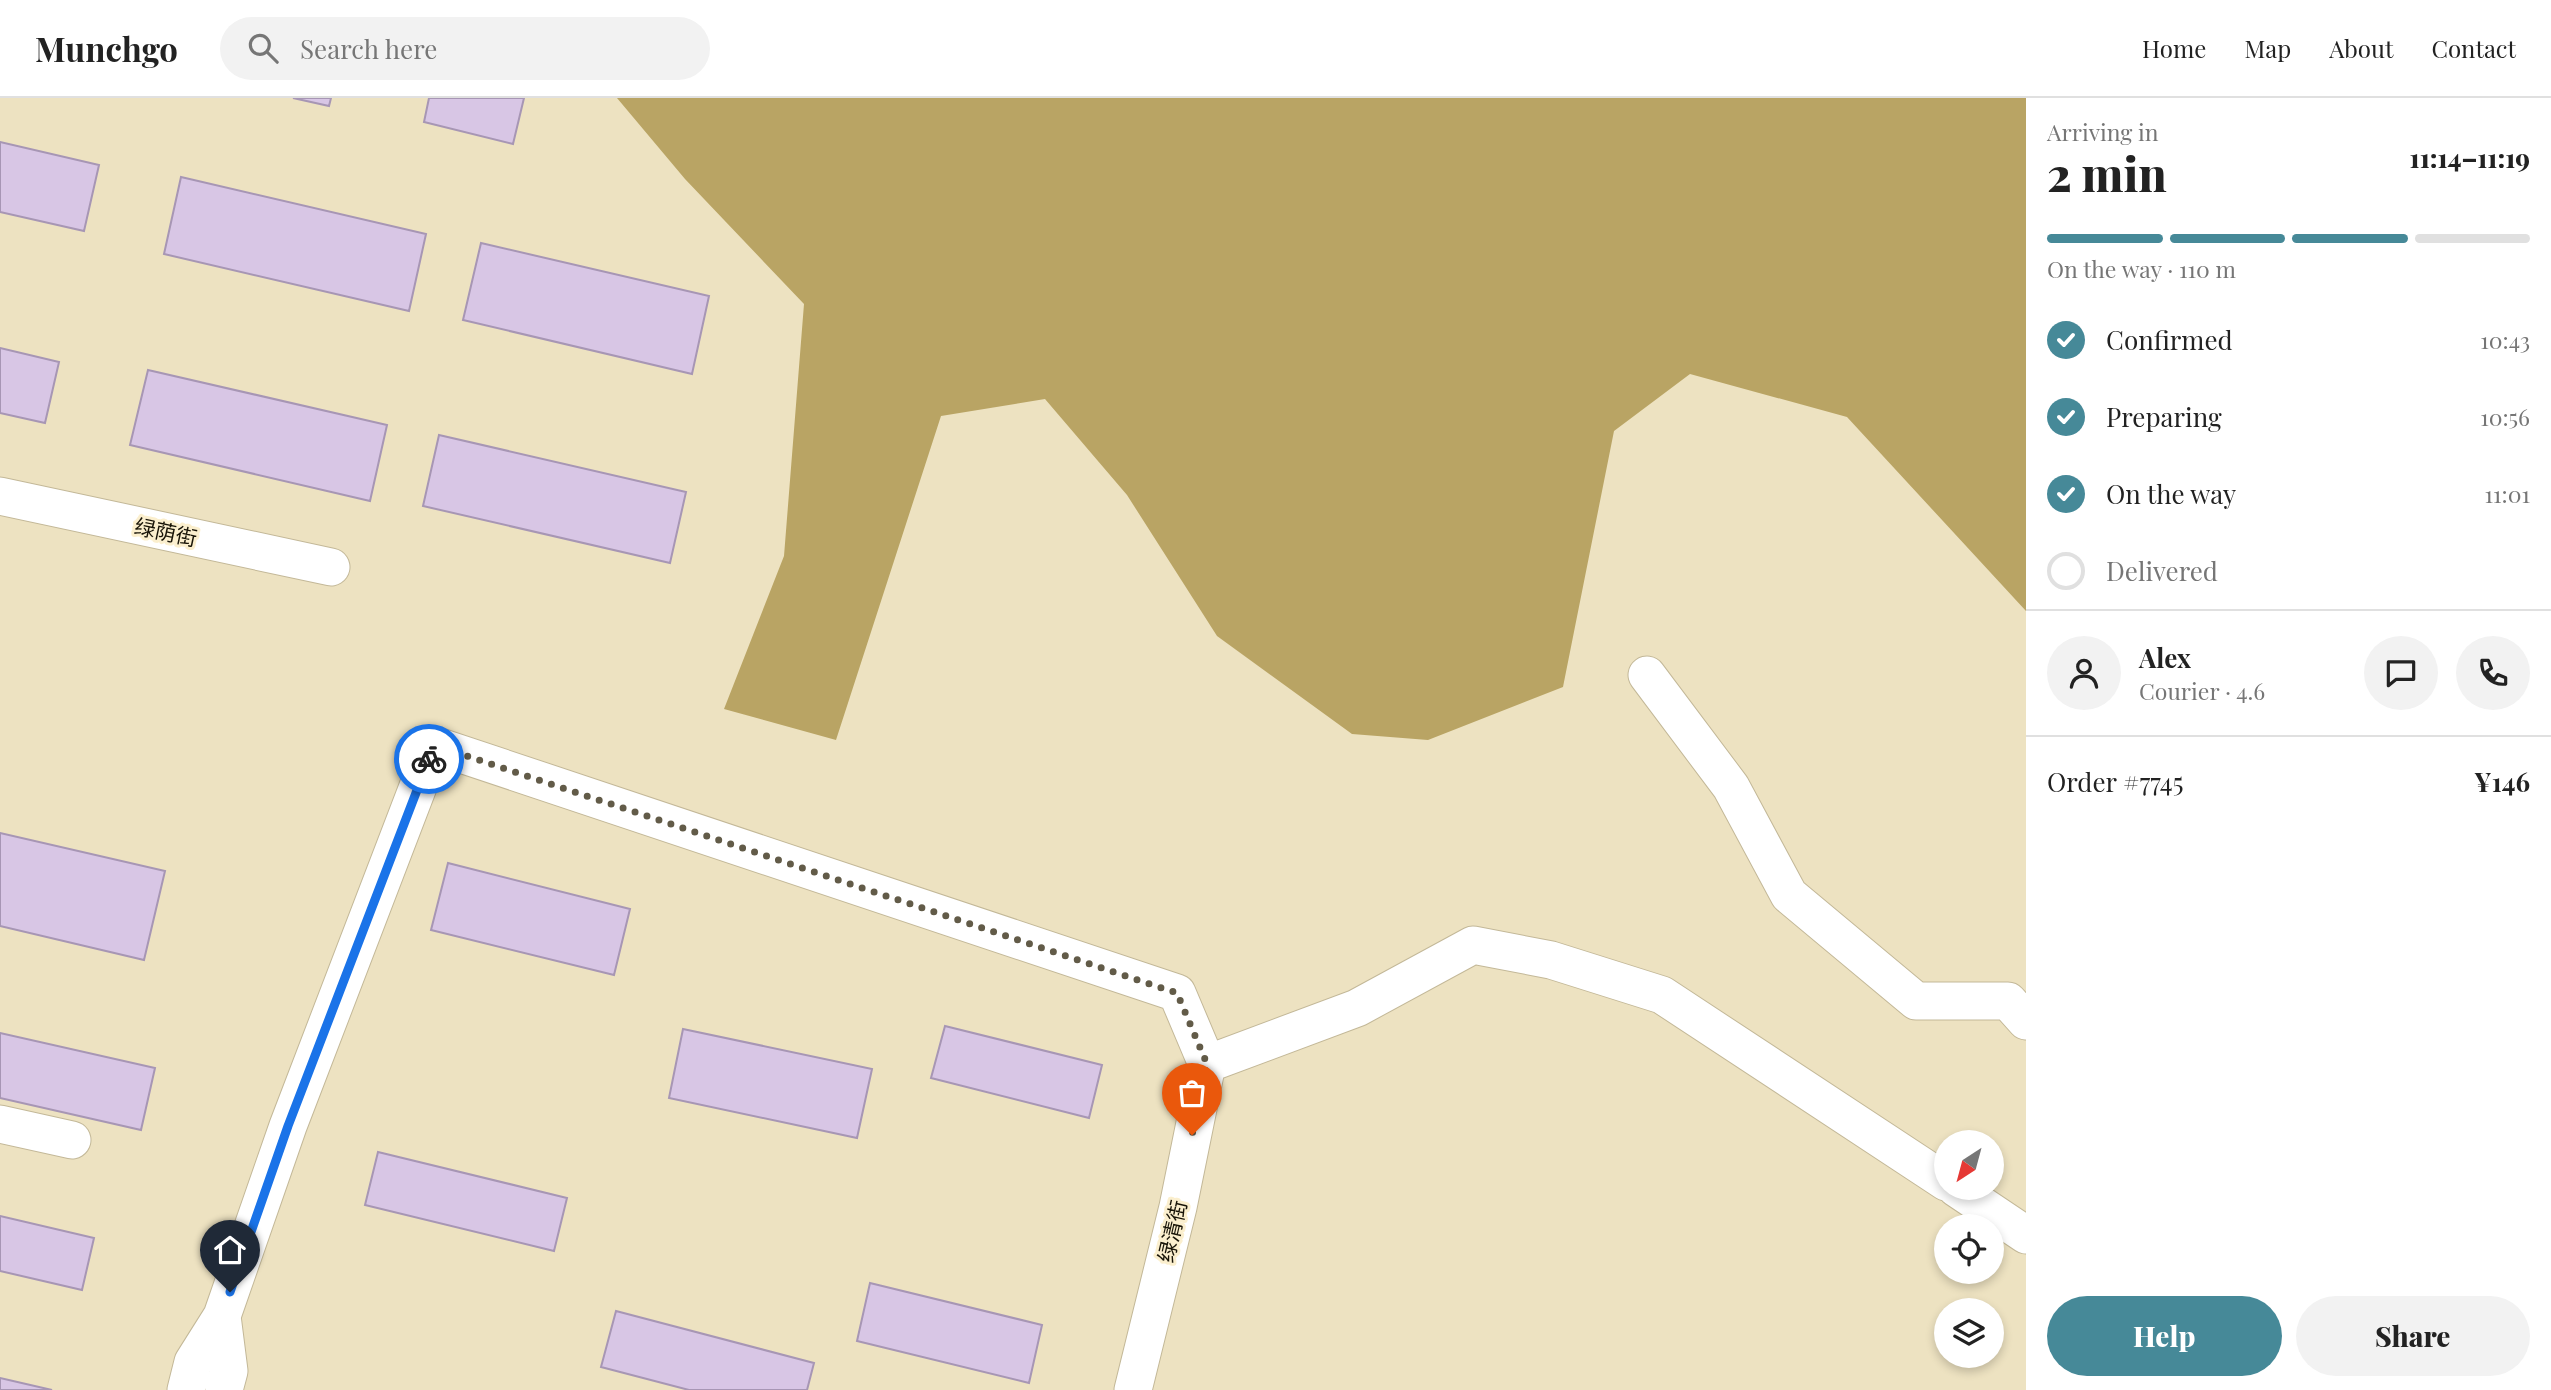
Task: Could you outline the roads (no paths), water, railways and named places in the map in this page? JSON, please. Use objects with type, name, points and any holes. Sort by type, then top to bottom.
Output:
[{"type":"street","name":"绿荫街","points":[[0,496],[331,567]]},
{"type":"street","points":[[1647,675],[1731,787],[1790,895],[1916,1001],[2008,1001],[2026,1021]]},
{"type":"street","points":[[186,1390],[193,1362],[222,1316],[288,1126],[434,745],[1177,993],[1207,1064],[1357,1008],[1474,945],[1552,960],[1662,995],[1934,1174]]},
{"type":"street","name":"绿清街","points":[[1133,1390],[1178,1207],[1207,1064]]},
{"type":"street","points":[[0,1124],[72,1140]]},
{"type":"street","points":[[1974,1200],[2026,1235]]},
{"type":"street","points":[[222,1316],[229,1371],[224,1390]]}]
